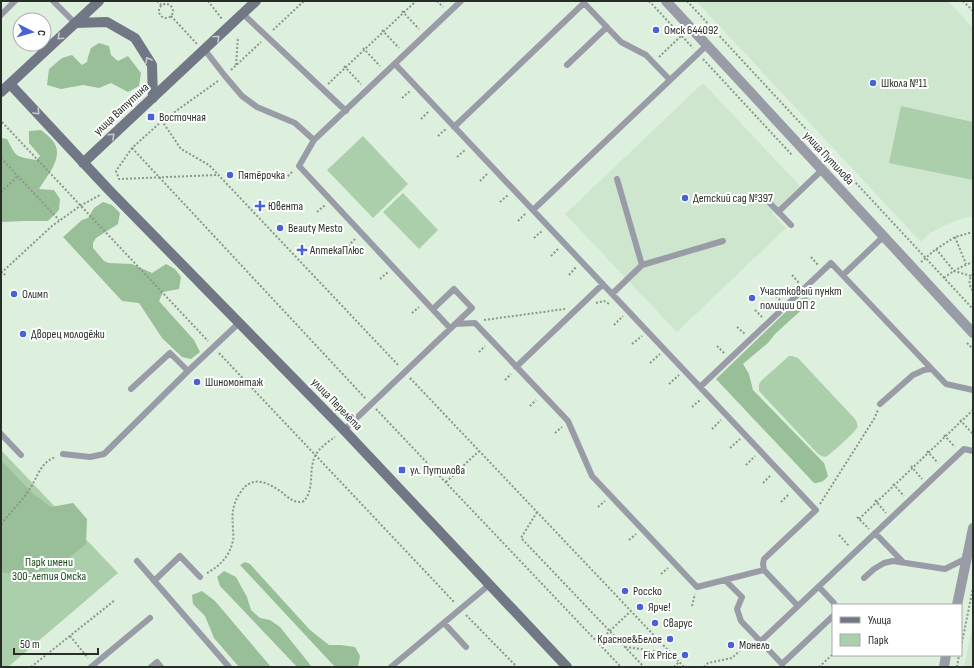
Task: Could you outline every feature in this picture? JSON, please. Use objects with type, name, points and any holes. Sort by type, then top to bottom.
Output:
[{"type":"main road","points":[[1,92],[99,1]]},
{"type":"main road","name":"улица Ватутина","points":[[83,163],[153,98],[201,47],[256,1]]},
{"type":"main road","points":[[75,24],[107,22],[135,38],[152,66],[153,98]]},
{"type":"main road","points":[[10,84],[83,163]]},
{"type":"main road","name":"улица Перелёта","points":[[83,163],[344,430],[490,585],[563,666]]},
{"type":"street","name":"улица Путилова","points":[[666,1],[973,333]]},
{"type":"street","points":[[957,604],[973,528]]},
{"type":"street","points":[[944,667],[946,656]]},
{"type":"lane","points":[[1,15],[15,1]]},
{"type":"lane","points":[[53,1],[75,24]]},
{"type":"lane","points":[[461,1],[314,140],[299,166],[433,310],[453,326],[475,324],[568,421],[592,476],[697,587],[764,570]]},
{"type":"lane","points":[[454,126],[583,2],[621,42],[646,55],[670,80]]},
{"type":"lane","points":[[242,13],[346,111]]},
{"type":"lane","points":[[567,65],[607,27]]},
{"type":"lane","points":[[533,210],[707,45]]},
{"type":"lane","points":[[201,47],[242,96],[257,107],[295,123],[314,140]]},
{"type":"lane","points":[[395,64],[816,510],[764,559],[763,564],[764,570],[798,606]]},
{"type":"lane","points":[[778,212],[822,170]]},
{"type":"lane","points":[[617,179],[642,265]]},
{"type":"lane","points":[[763,196],[791,225]]},
{"type":"lane","points":[[843,275],[884,236]]},
{"type":"lane","points":[[612,294],[642,265],[724,241]]},
{"type":"lane","points":[[700,387],[831,262],[946,384],[973,390]]},
{"type":"lane","points":[[516,367],[603,284]]},
{"type":"lane","points":[[344,430],[472,308],[454,289],[433,310]]},
{"type":"lane","points":[[64,454],[90,457],[104,454],[239,323]]},
{"type":"lane","points":[[131,389],[170,353],[188,371]]},
{"type":"lane","points":[[880,404],[913,375],[924,370],[931,369]]},
{"type":"lane","points":[[1,434],[20,454]]},
{"type":"lane","points":[[761,641],[964,449],[973,451]]},
{"type":"lane","points":[[874,534],[903,562]]},
{"type":"lane","points":[[154,581],[180,556],[200,577]]},
{"type":"lane","points":[[864,578],[884,563],[893,561],[945,569],[967,558]]},
{"type":"lane","points":[[137,562],[229,667]]},
{"type":"lane","points":[[725,580],[742,598],[737,609],[741,621],[782,664],[832,617]]},
{"type":"lane","points":[[391,667],[490,585]]},
{"type":"lane","points":[[819,587],[834,604]]},
{"type":"lane","points":[[92,666],[150,618]]},
{"type":"lane","points":[[444,623],[466,647]]},
{"type":"lane","points":[[151,667],[157,662],[161,667]]},
{"type":"path","points":[[157,1],[162,6]]},
{"type":"path","points":[[208,1],[223,19],[218,24]]},
{"type":"path","points":[[323,89],[416,1]]},
{"type":"path","points":[[649,1],[681,36],[653,62]]},
{"type":"path","points":[[687,1],[973,309]]},
{"type":"path","points":[[963,1],[973,12]]},
{"type":"path","points":[[162,6],[167,4],[171,7],[173,11],[171,16]]},
{"type":"path","points":[[162,6],[160,11],[162,16],[166,18],[171,16]]},
{"type":"path","points":[[403,12],[425,35]]},
{"type":"path","points":[[171,16],[201,47]]},
{"type":"path","points":[[383,31],[405,54]]},
{"type":"path","points":[[236,65],[238,37]]},
{"type":"path","points":[[364,49],[386,72]]},
{"type":"path","points":[[345,67],[367,90]]},
{"type":"path","points":[[218,175],[119,179],[116,172],[132,148],[162,121],[224,76]]},
{"type":"path","points":[[162,121],[181,149],[209,165],[684,667]]},
{"type":"path","points":[[2,122],[460,609],[517,667]]},
{"type":"path","points":[[1,158],[59,220]]},
{"type":"path","points":[[1,192],[18,176]]},
{"type":"path","points":[[5,275],[1,272],[59,220],[102,194]]},
{"type":"path","points":[[913,268],[936,249],[955,237],[973,232]]},
{"type":"path","points":[[955,237],[966,264]]},
{"type":"path","points":[[936,249],[954,271],[971,276]]},
{"type":"path","points":[[944,278],[966,264],[973,262]]},
{"type":"path","points":[[973,274],[969,281],[973,291]]},
{"type":"path","points":[[475,324],[486,319],[580,306],[604,301],[609,304]]},
{"type":"path","points":[[614,325],[628,311]]},
{"type":"path","points":[[632,344],[647,331]]},
{"type":"path","points":[[650,363],[665,350]]},
{"type":"path","points":[[669,384],[684,370]]},
{"type":"path","points":[[692,407],[706,394]]},
{"type":"path","points":[[816,510],[874,419],[880,404]]},
{"type":"path","points":[[874,534],[858,518],[973,410]]},
{"type":"path","points":[[712,429],[726,415]]},
{"type":"path","points":[[960,421],[973,434]]},
{"type":"path","points":[[200,577],[221,564],[229,553],[233,540],[232,513],[235,500],[243,488],[249,483],[260,481],[277,488],[297,502],[304,502],[310,490],[312,467],[316,455],[322,447],[344,430]]},
{"type":"path","points":[[730,448],[745,434]]},
{"type":"path","points":[[944,436],[960,453]]},
{"type":"path","points":[[446,482],[479,451]]},
{"type":"path","points":[[928,452],[943,468]]},
{"type":"path","points":[[1,524],[30,489],[41,468],[50,459],[64,454]]},
{"type":"path","points":[[912,467],[927,484]]},
{"type":"path","points":[[893,484],[909,501]]},
{"type":"path","points":[[876,501],[891,518]]},
{"type":"path","points":[[537,512],[521,538],[644,667]]},
{"type":"path","points":[[839,535],[855,552]]},
{"type":"path","points":[[692,606],[697,587]]},
{"type":"path","points":[[962,642],[973,588]]},
{"type":"path","points":[[31,667],[115,600]]},
{"type":"path","points":[[598,642],[631,611]]},
{"type":"path","points":[[70,636],[92,666]]},
{"type":"path","points":[[704,667],[708,663],[732,658],[747,644]]},
{"type":"path","points":[[624,647],[671,653]]},
{"type":"path","points":[[819,667],[832,655]]},
{"type":"path","points":[[957,667],[959,656]]},
{"type":"path","points":[[674,667],[679,662]]},
{"type":"shaded area","name":"Школа №11","points":[[696,1],[948,1],[973,28],[973,216],[960,219],[943,226],[930,233],[921,242]]},
{"type":"shaded area","points":[[99,43],[109,46],[111,55],[118,61],[128,56],[141,73],[139,86],[128,92],[111,83],[99,88],[83,85],[61,89],[47,85],[49,69],[62,58],[72,55],[82,65],[87,62],[91,48]]},
{"type":"shaded area","name":"Детский сад №397","points":[[703,83],[800,186],[772,213],[786,228],[677,332],[565,214]]},
{"type":"shaded area","points":[[41,130],[53,141],[57,153],[54,166],[39,189],[54,190],[60,199],[59,210],[48,221],[1,222],[1,138],[7,139],[15,153],[20,157],[36,160],[40,156],[29,143],[29,131]]},
{"type":"shaded area","points":[[103,202],[112,205],[120,213],[118,224],[96,238],[93,243],[93,248],[104,261],[109,263],[132,264],[152,273],[166,264],[175,269],[181,277],[179,289],[163,292],[159,301],[194,340],[200,352],[191,359],[182,357],[162,338],[139,303],[122,301],[63,237],[82,220],[88,218],[94,208]]},
{"type":"shaded area","points":[[806,297],[811,300],[808,304],[775,334],[768,343],[743,364],[749,374],[753,390],[824,463],[828,476],[822,481],[816,483],[814,483],[716,379],[799,299]]},
{"type":"shaded area","points":[[1,460],[31,492],[51,507],[73,503],[87,519],[86,544],[64,562],[27,576],[1,572]]},
{"type":"shaded area","points":[[245,562],[250,564],[310,630],[329,645],[355,647],[360,656],[358,667],[335,667],[240,565]]},
{"type":"shaded area","points":[[224,571],[236,577],[247,597],[251,610],[260,618],[270,620],[280,627],[312,667],[297,667],[220,586],[217,577]]},
{"type":"shaded area","points":[[202,591],[215,601],[271,667],[239,667],[214,638],[205,616],[193,604],[192,595]]},
{"type":"shaded area","points":[[973,624],[973,667],[964,667]]},
{"type":"green space","points":[[901,106],[973,122],[973,180],[889,163]]},
{"type":"green space","points":[[363,136],[408,184],[373,218],[327,170]]},
{"type":"green space","points":[[403,193],[438,230],[419,249],[383,212]]},
{"type":"green space","points":[[789,356],[798,358],[857,422],[857,428],[855,431],[827,456],[824,457],[818,454],[759,391],[759,384],[761,381]]},
{"type":"green space","name":"Парк имени 300-летия Омска","points":[[1,450],[118,573],[8,667],[1,667]]},
{"type":"place","name":"Омск 644092","points":[[656,30]]},
{"type":"place","name":"Школа №11","points":[[873,83]]},
{"type":"place","name":"Восточная","points":[[151,117]]},
{"type":"place","name":"Пятёрочка","points":[[230,175]]},
{"type":"place","name":"Детский сад №397","points":[[685,198]]},
{"type":"place","name":"Ювента","points":[[260,206]]},
{"type":"place","name":"Beauty Mesto","points":[[280,228]]},
{"type":"place","name":"АптекаПлюс","points":[[302,250]]},
{"type":"place","name":"Олимп","points":[[14,294]]},
{"type":"place","name":"Участковый пункт полиции ОП 2","points":[[752,298]]},
{"type":"place","name":"Дворец молодёжи","points":[[23,334]]},
{"type":"place","name":"Шиномонтаж","points":[[197,382]]},
{"type":"place","name":"ул. Путилова","points":[[402,470]]},
{"type":"place","name":"Росско","points":[[625,591]]},
{"type":"place","name":"Ярче!","points":[[640,607]]},
{"type":"place","name":"Сварус","points":[[655,623]]},
{"type":"place","name":"Красное&Белое","points":[[670,639]]},
{"type":"place","name":"Монель","points":[[731,645]]},
{"type":"place","name":"Fix Price","points":[[685,655]]}]
